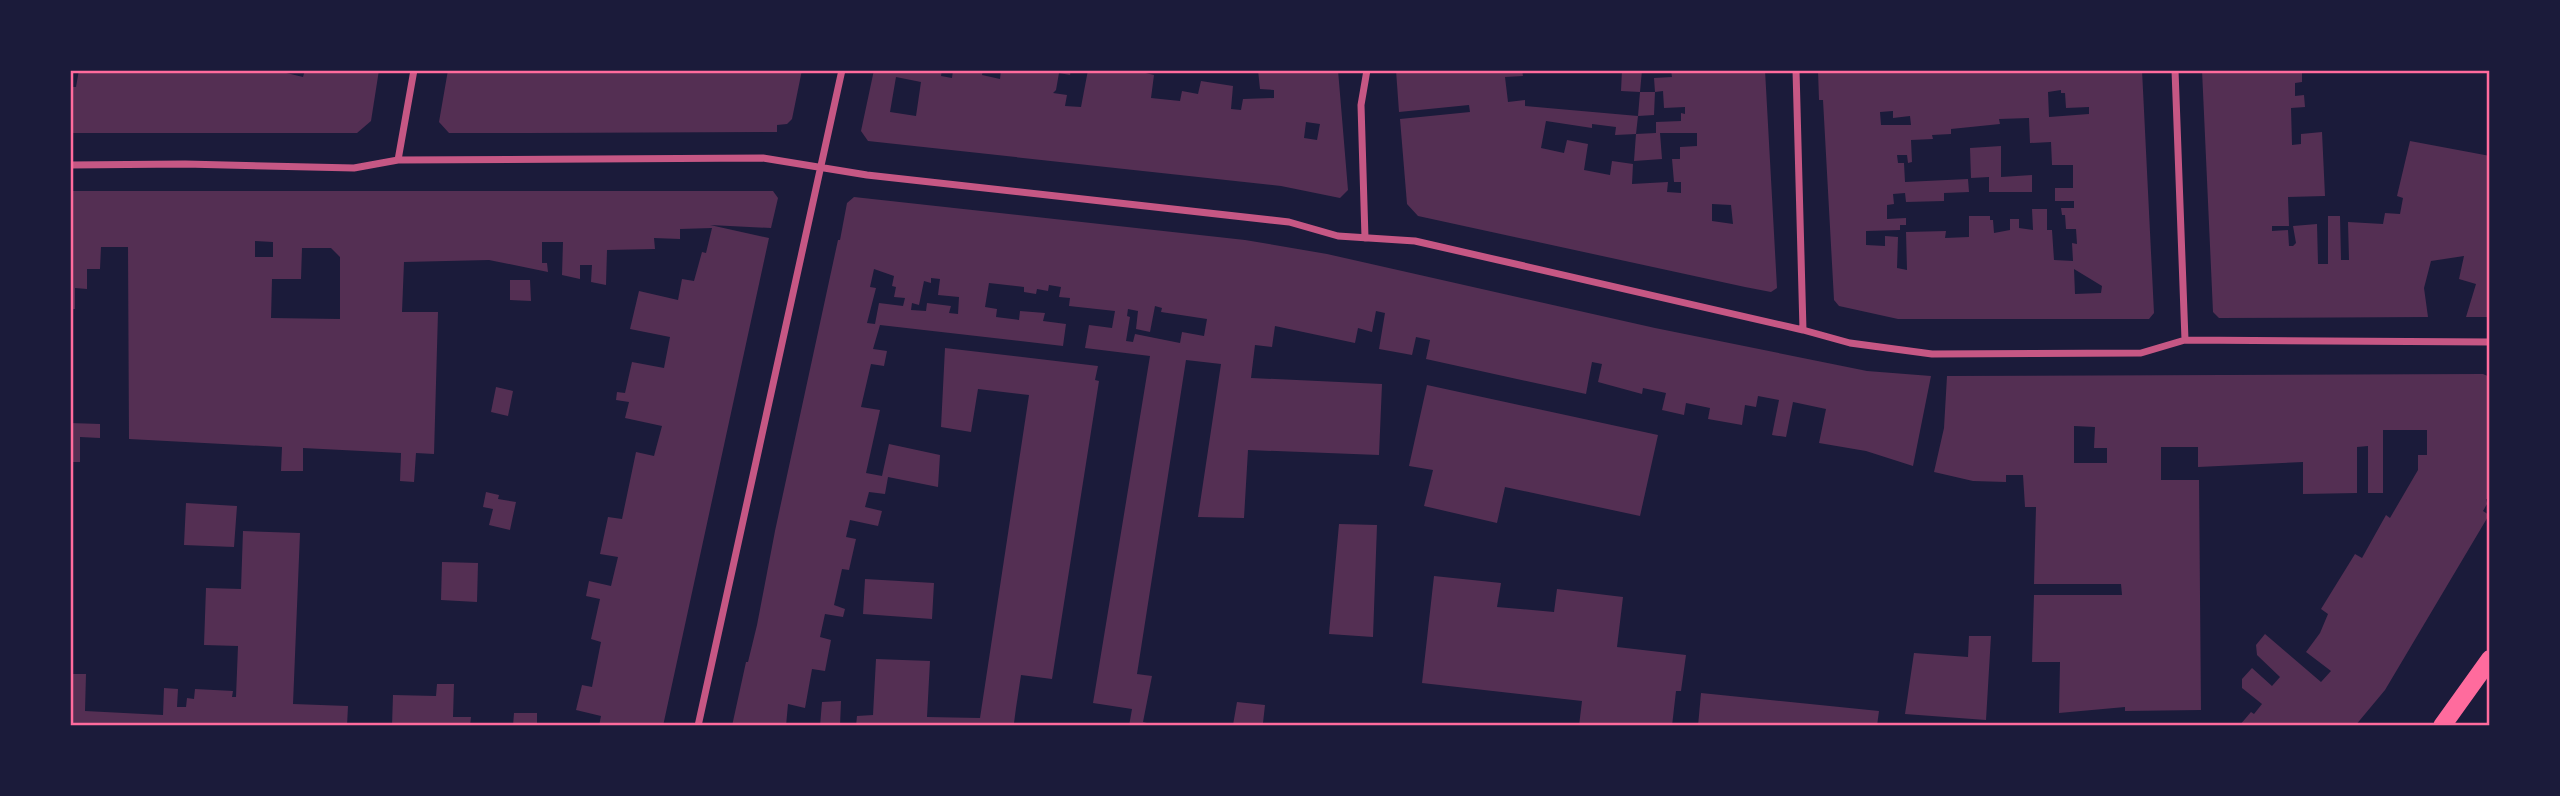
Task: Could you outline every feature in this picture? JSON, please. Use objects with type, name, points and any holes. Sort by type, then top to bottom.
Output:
[{"type":"main road","points":[[2442,726],[2490,659]]},
{"type":"street","points":[[398,160],[414,70]]},
{"type":"street","points":[[698,726],[842,70]]},
{"type":"street","points":[[1365,238],[1361,105],[1367,70]]},
{"type":"street","points":[[1796,70],[1803,330]]},
{"type":"street","points":[[2175,70],[2185,340]]},
{"type":"street","points":[[70,165],[186,164],[354,168],[398,160],[762,158],[867,175],[1289,222],[1338,236],[1415,240],[1850,343],[1932,354],[2141,354],[2185,340],[2490,342]]},
{"type":"building","points":[[79,70],[274,70],[303,77],[305,70],[379,70],[371,121],[357,133],[70,133],[70,87],[76,87]]},
{"type":"building","points":[[448,70],[802,70],[792,119],[787,124],[777,125],[777,132],[449,133],[439,122]]},
{"type":"building","points":[[874,70],[942,70],[941,76],[952,78],[953,70],[983,70],[982,75],[1000,79],[1001,70],[1071,70],[1070,75],[1059,73],[1053,93],[1067,95],[1065,106],[1081,107],[1088,70],[1133,70],[1154,75],[1151,98],[1180,101],[1182,91],[1198,94],[1201,81],[1233,86],[1231,109],[1241,110],[1243,99],[1274,98],[1274,90],[1260,89],[1258,70],[1338,70],[1348,190],[1340,198],[1281,186],[868,141],[861,131]],"holes":[[[896,77],[921,82],[916,116],[890,112]],[[1306,122],[1320,124],[1317,140],[1304,138]]]},
{"type":"building","points":[[1396,70],[1522,70],[1523,76],[1505,77],[1508,102],[1525,100],[1525,106],[1638,116],[1636,134],[1656,133],[1656,122],[1681,121],[1681,113],[1685,114],[1685,107],[1664,108],[1663,91],[1655,92],[1654,78],[1672,77],[1671,70],[1765,70],[1777,288],[1771,292],[1745,287],[1418,216],[1407,204],[1400,119],[1470,112],[1469,105],[1399,112]],"holes":[[[1546,121],[1592,128],[1592,124],[1616,127],[1615,135],[1636,134],[1634,161],[1662,159],[1660,133],[1697,133],[1697,146],[1680,147],[1680,159],[1672,159],[1674,182],[1681,182],[1681,193],[1667,192],[1668,182],[1632,184],[1633,164],[1612,161],[1610,175],[1584,170],[1588,144],[1567,140],[1564,153],[1541,148]],[[1712,204],[1731,205],[1733,224],[1712,221]]]},
{"type":"building","points":[[1622,70],[1642,70],[1640,92],[1621,91]]},
{"type":"building","points":[[1818,70],[2142,70],[2154,313],[2149,319],[1898,319],[1839,306],[1834,300],[1823,100],[1819,100]],"holes":[[[2061,90],[2061,93],[2065,93],[2066,108],[2089,107],[2089,114],[2049,117],[2048,92]],[[1893,111],[1893,118],[1910,116],[1911,125],[1881,125],[1880,112]],[[2029,118],[2030,143],[2051,142],[2052,165],[2073,165],[2073,188],[2055,188],[2055,201],[2074,201],[2074,208],[2061,208],[2062,215],[2065,215],[2066,229],[2076,229],[2077,244],[2072,243],[2073,261],[2054,260],[2052,230],[2047,230],[2047,209],[2032,209],[2033,230],[2019,228],[2019,219],[2010,219],[2010,230],[1994,233],[1990,216],[1969,216],[1969,237],[1945,238],[1946,231],[1906,232],[1907,270],[1897,268],[1898,237],[1885,236],[1885,246],[1866,245],[1866,231],[1900,230],[1900,225],[1906,225],[1906,218],[1887,219],[1887,205],[1894,204],[1893,194],[1905,193],[1906,202],[1944,201],[1944,193],[1969,192],[1968,179],[1905,182],[1904,163],[1898,163],[1897,155],[1907,155],[1908,163],[1912,162],[1911,140],[1933,139],[1932,135],[1951,134],[1951,129],[2000,124],[1999,119]],[[2074,269],[2102,286],[2101,293],[2075,294]]]},
{"type":"building","points":[[2202,70],[2302,70],[2302,82],[2295,83],[2295,96],[2304,95],[2305,107],[2291,108],[2292,145],[2301,144],[2301,134],[2322,132],[2325,196],[2288,197],[2289,226],[2272,226],[2272,231],[2288,230],[2289,246],[2293,246],[2296,243],[2293,226],[2317,224],[2318,264],[2328,264],[2328,216],[2340,216],[2341,260],[2349,260],[2348,222],[2383,224],[2385,213],[2400,214],[2403,198],[2397,196],[2410,141],[2490,156],[2490,317],[2466,317],[2476,284],[2459,279],[2464,256],[2431,261],[2424,288],[2428,317],[2219,318],[2213,312]]},
{"type":"building","points":[[1640,92],[1655,92],[1654,115],[1638,116]]},
{"type":"building","points":[[2001,146],[2001,177],[2032,175],[2032,192],[1989,192],[1989,177],[1971,178],[1970,148]]},
{"type":"building","points":[[70,191],[773,191],[778,198],[771,228],[710,225],[769,238],[663,726],[599,726],[601,716],[576,710],[582,685],[592,687],[601,642],[591,639],[600,599],[586,596],[589,581],[611,586],[618,557],[600,554],[608,517],[622,519],[636,452],[654,456],[662,426],[625,418],[629,402],[616,400],[617,392],[625,393],[632,362],[664,368],[670,337],[630,329],[639,291],[678,300],[682,279],[694,281],[702,252],[706,253],[712,228],[680,229],[680,239],[654,238],[655,249],[607,250],[606,285],[591,282],[592,265],[580,265],[580,279],[562,275],[563,242],[542,242],[542,263],[547,263],[548,272],[489,260],[404,262],[402,312],[438,312],[434,454],[416,453],[414,482],[400,481],[401,453],[303,448],[303,471],[281,471],[282,447],[129,439],[128,247],[101,247],[100,269],[87,269],[87,289],[75,288],[75,309],[70,309]],"holes":[[[255,241],[273,242],[273,257],[255,257]],[[302,248],[331,248],[340,257],[340,319],[271,318],[272,279],[301,279]]]},
{"type":"building","points":[[854,197],[1245,240],[1327,254],[1655,328],[1867,371],[1931,376],[1913,466],[1866,451],[1819,443],[1826,409],[1793,402],[1786,437],[1772,435],[1779,400],[1758,396],[1756,407],[1745,405],[1742,425],[1708,419],[1710,408],[1686,403],[1684,415],[1662,410],[1666,393],[1643,388],[1642,394],[1598,382],[1602,364],[1592,362],[1586,394],[1426,359],[1430,340],[1416,337],[1412,355],[1379,349],[1385,313],[1376,311],[1372,332],[1358,328],[1355,343],[1275,326],[1272,347],[1255,345],[1251,378],[1382,384],[1379,455],[1248,450],[1244,518],[1198,517],[1221,364],[1186,360],[1137,674],[1152,676],[1143,722],[1151,724],[1129,726],[1132,709],[1093,703],[1150,356],[1085,348],[1089,325],[1112,328],[1115,311],[1069,306],[1070,298],[1059,297],[1061,287],[1049,285],[1048,291],[1037,289],[1036,294],[1024,292],[1024,287],[989,283],[985,307],[997,309],[996,317],[1019,320],[1020,311],[1045,313],[1043,321],[1066,324],[1063,346],[880,325],[873,349],[887,351],[884,366],[871,364],[861,407],[880,410],[866,473],[882,476],[889,444],[940,455],[938,487],[888,477],[885,494],[869,492],[865,507],[882,511],[878,526],[850,520],[846,537],[856,539],[849,570],[842,569],[834,605],[845,609],[843,617],[825,614],[820,637],[831,640],[825,671],[812,669],[805,708],[788,704],[786,726],[732,726],[757,625],[847,203]],"holes":[[[874,269],[894,276],[894,297],[905,298],[903,306],[879,303],[875,324],[867,323],[876,288],[870,287]],[[931,278],[940,279],[938,295],[959,297],[958,314],[949,313],[951,306],[927,303],[926,311],[911,310],[912,303],[919,305],[924,281],[931,283]],[[1155,306],[1162,308],[1161,312],[1207,319],[1204,336],[1182,332],[1180,343],[1135,334],[1133,342],[1126,341],[1130,317],[1127,316],[1128,309],[1138,311],[1136,329],[1150,332]]]},
{"type":"building","points":[[510,280],[530,280],[531,301],[510,300]]},
{"type":"building","points":[[945,348],[1098,366],[1095,380],[1099,381],[1052,679],[1021,675],[1014,723],[1042,726],[856,726],[857,716],[873,715],[876,659],[930,661],[927,717],[980,718],[1029,395],[978,389],[971,432],[941,427]]},
{"type":"building","points":[[2483,374],[2490,377],[2489,499],[2486,499],[2487,504],[2483,511],[2489,515],[2385,690],[2355,726],[2239,726],[2262,704],[2242,688],[2242,679],[2252,668],[2272,686],[2280,677],[2257,655],[2256,645],[2265,634],[2321,682],[2331,671],[2306,652],[2320,633],[2328,614],[2321,609],[2355,554],[2362,558],[2386,515],[2390,518],[2418,470],[2418,455],[2427,455],[2427,430],[2383,430],[2383,493],[2368,493],[2368,446],[2357,447],[2357,493],[2303,494],[2303,462],[2198,467],[2198,447],[2161,447],[2161,480],[2199,480],[2201,710],[2125,711],[2125,707],[2059,713],[2060,662],[2032,662],[2034,595],[2122,595],[2121,584],[2034,584],[2036,507],[2025,507],[2023,475],[2006,475],[2006,482],[1973,481],[1934,472],[1944,428],[1947,376]],"holes":[[[2074,426],[2095,427],[2094,448],[2107,448],[2107,463],[2074,463]]]},
{"type":"building","points":[[1427,385],[1658,435],[1640,516],[1505,487],[1497,523],[1424,506],[1433,470],[1409,466]]},
{"type":"building","points":[[496,387],[513,391],[508,416],[491,412]]},
{"type":"building","points":[[70,423],[100,424],[100,438],[80,437],[80,462],[70,462]]},
{"type":"building","points":[[486,492],[499,495],[498,499],[516,502],[510,530],[489,525],[493,509],[483,507]]},
{"type":"building","points":[[186,503],[237,506],[234,547],[184,545]]},
{"type":"building","points":[[1339,524],[1377,525],[1373,637],[1329,634]]},
{"type":"building","points":[[243,531],[300,533],[293,704],[348,706],[347,726],[70,726],[71,674],[86,674],[85,711],[163,715],[164,688],[178,689],[177,707],[186,707],[187,698],[194,699],[195,689],[233,691],[232,697],[236,697],[238,646],[204,645],[206,588],[241,589]]},
{"type":"building","points":[[442,562],[478,563],[477,602],[441,600]]},
{"type":"building","points":[[1434,576],[1501,583],[1497,607],[1554,612],[1557,589],[1623,597],[1617,647],[1686,655],[1681,691],[1676,691],[1672,726],[1579,726],[1582,701],[1422,683]]},
{"type":"building","points":[[865,579],[934,583],[932,619],[863,614]]},
{"type":"building","points":[[1969,636],[1991,636],[1986,720],[1905,714],[1914,653],[1968,657]]},
{"type":"building","points":[[437,684],[454,684],[453,717],[471,717],[470,726],[392,726],[393,695],[436,696]]},
{"type":"building","points":[[1701,693],[1879,711],[1877,726],[1698,726]]},
{"type":"building","points":[[841,701],[840,726],[820,726],[822,702]]},
{"type":"building","points":[[1237,702],[1265,705],[1263,723],[1271,726],[1233,725]]},
{"type":"building","points":[[514,713],[537,713],[537,726],[513,726]]}]
